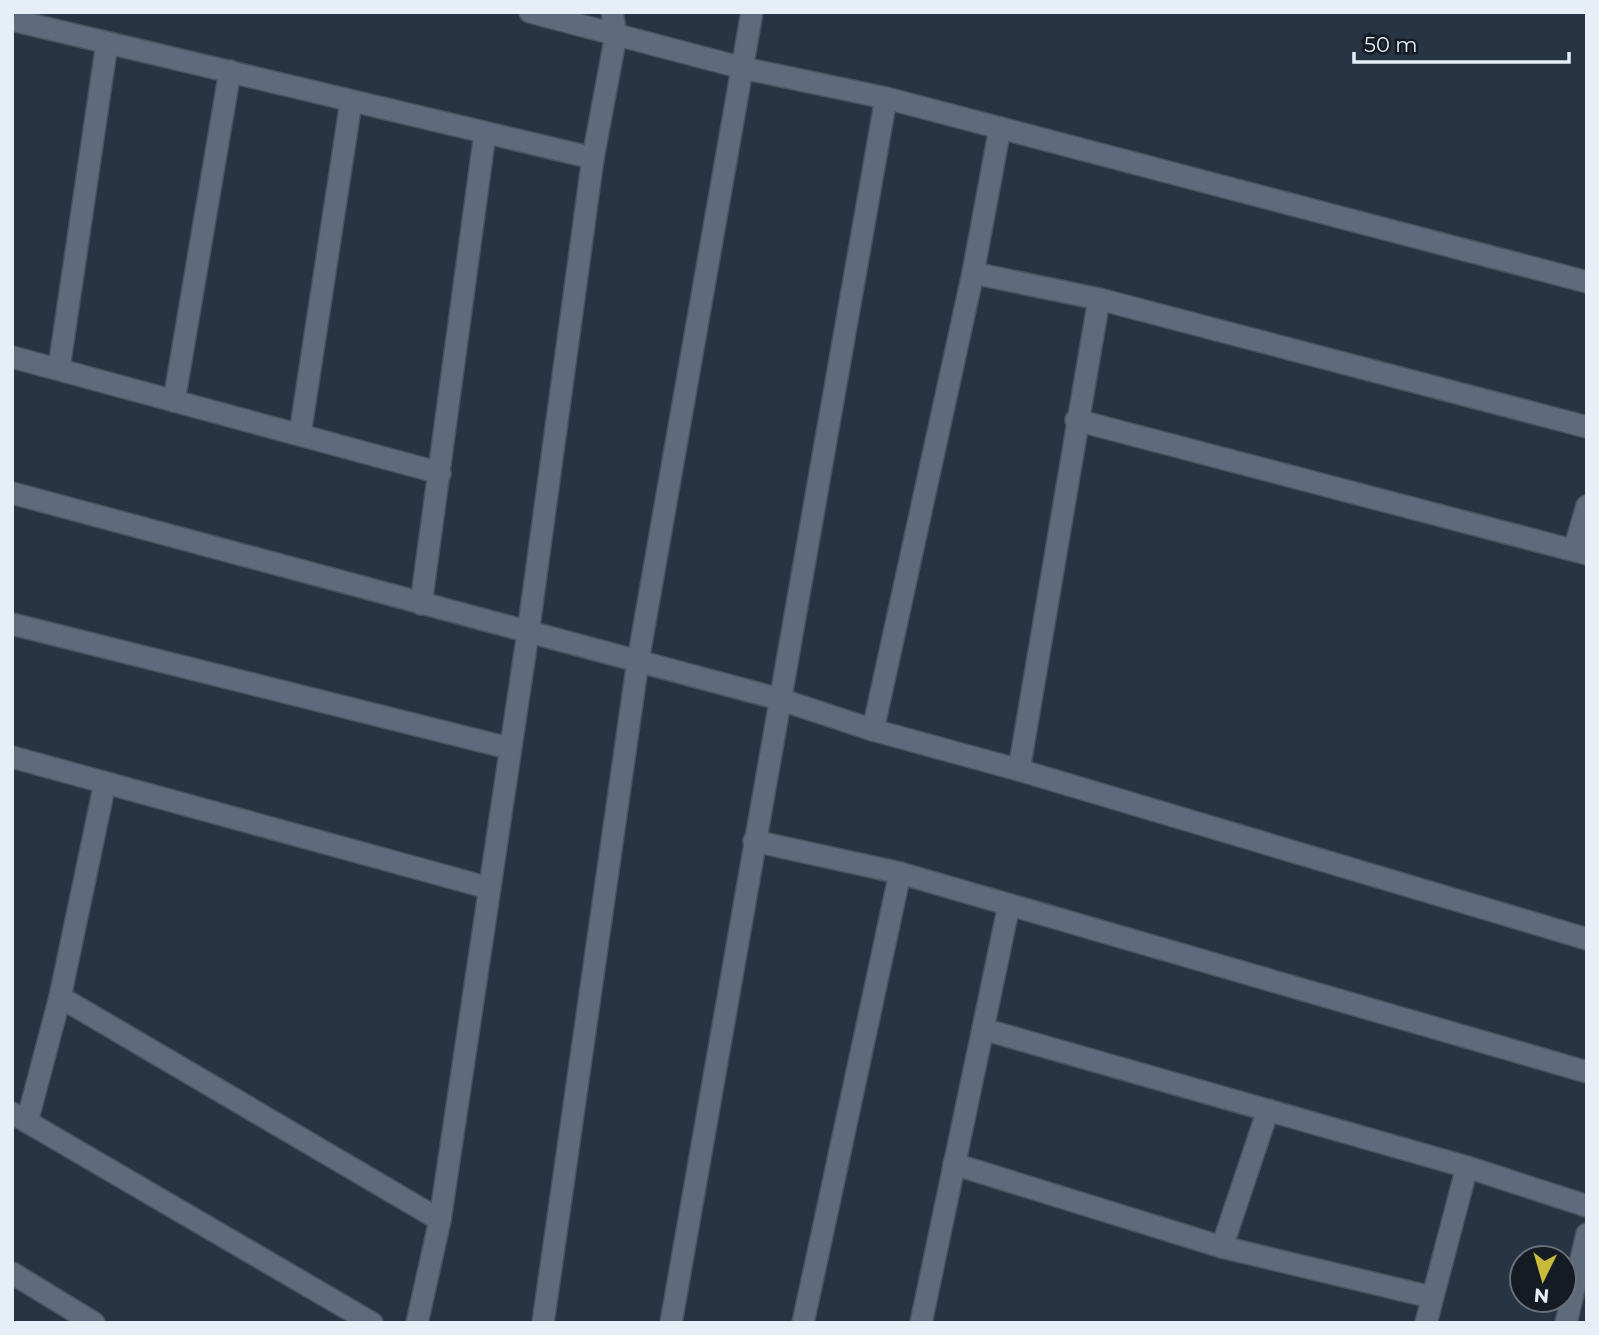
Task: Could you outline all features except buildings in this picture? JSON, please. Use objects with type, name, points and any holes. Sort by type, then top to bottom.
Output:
[{"type":"street","points":[[530,12],[743,68],[886,98],[1587,282]]},
{"type":"street","points":[[417,1323],[440,1220],[528,633],[593,158],[616,35],[612,12]]},
{"type":"street","points":[[543,1323],[638,661],[752,12]]},
{"type":"street","points":[[12,20],[593,158]]},
{"type":"street","points":[[58,368],[107,43]]},
{"type":"street","points":[[174,401],[230,71]]},
{"type":"street","points":[[671,1323],[886,98]]},
{"type":"street","points":[[300,434],[351,102]]},
{"type":"street","points":[[873,730],[972,273],[1000,128]]},
{"type":"street","points":[[421,604],[485,133]]},
{"type":"street","points":[[972,273],[1099,299],[1587,427]]},
{"type":"street","points":[[1019,770],[1076,420],[1099,299]]},
{"type":"street","points":[[12,357],[440,473]]},
{"type":"street","points":[[1076,420],[1580,552],[1587,506]]},
{"type":"street","points":[[12,494],[779,699],[873,730],[1019,770],[1587,939]]},
{"type":"street","points":[[12,624],[509,748]]},
{"type":"street","points":[[12,757],[489,888]]},
{"type":"street","points":[[106,783],[60,997],[20,1118],[372,1323]]},
{"type":"street","points":[[754,841],[900,873],[1587,1072]]},
{"type":"street","points":[[803,1323],[900,873]]},
{"type":"street","points":[[921,1323],[1009,905]]},
{"type":"street","points":[[60,997],[440,1220]]},
{"type":"street","points":[[983,1028],[1467,1167],[1587,1206]]},
{"type":"street","points":[[1222,1247],[1268,1110]]},
{"type":"street","points":[[954,1164],[1222,1247],[1431,1297]]},
{"type":"street","points":[[1426,1323],[1467,1167]]},
{"type":"street","points":[[1566,1323],[1587,1234]]},
{"type":"street","points":[[12,1273],[94,1323]]}]
